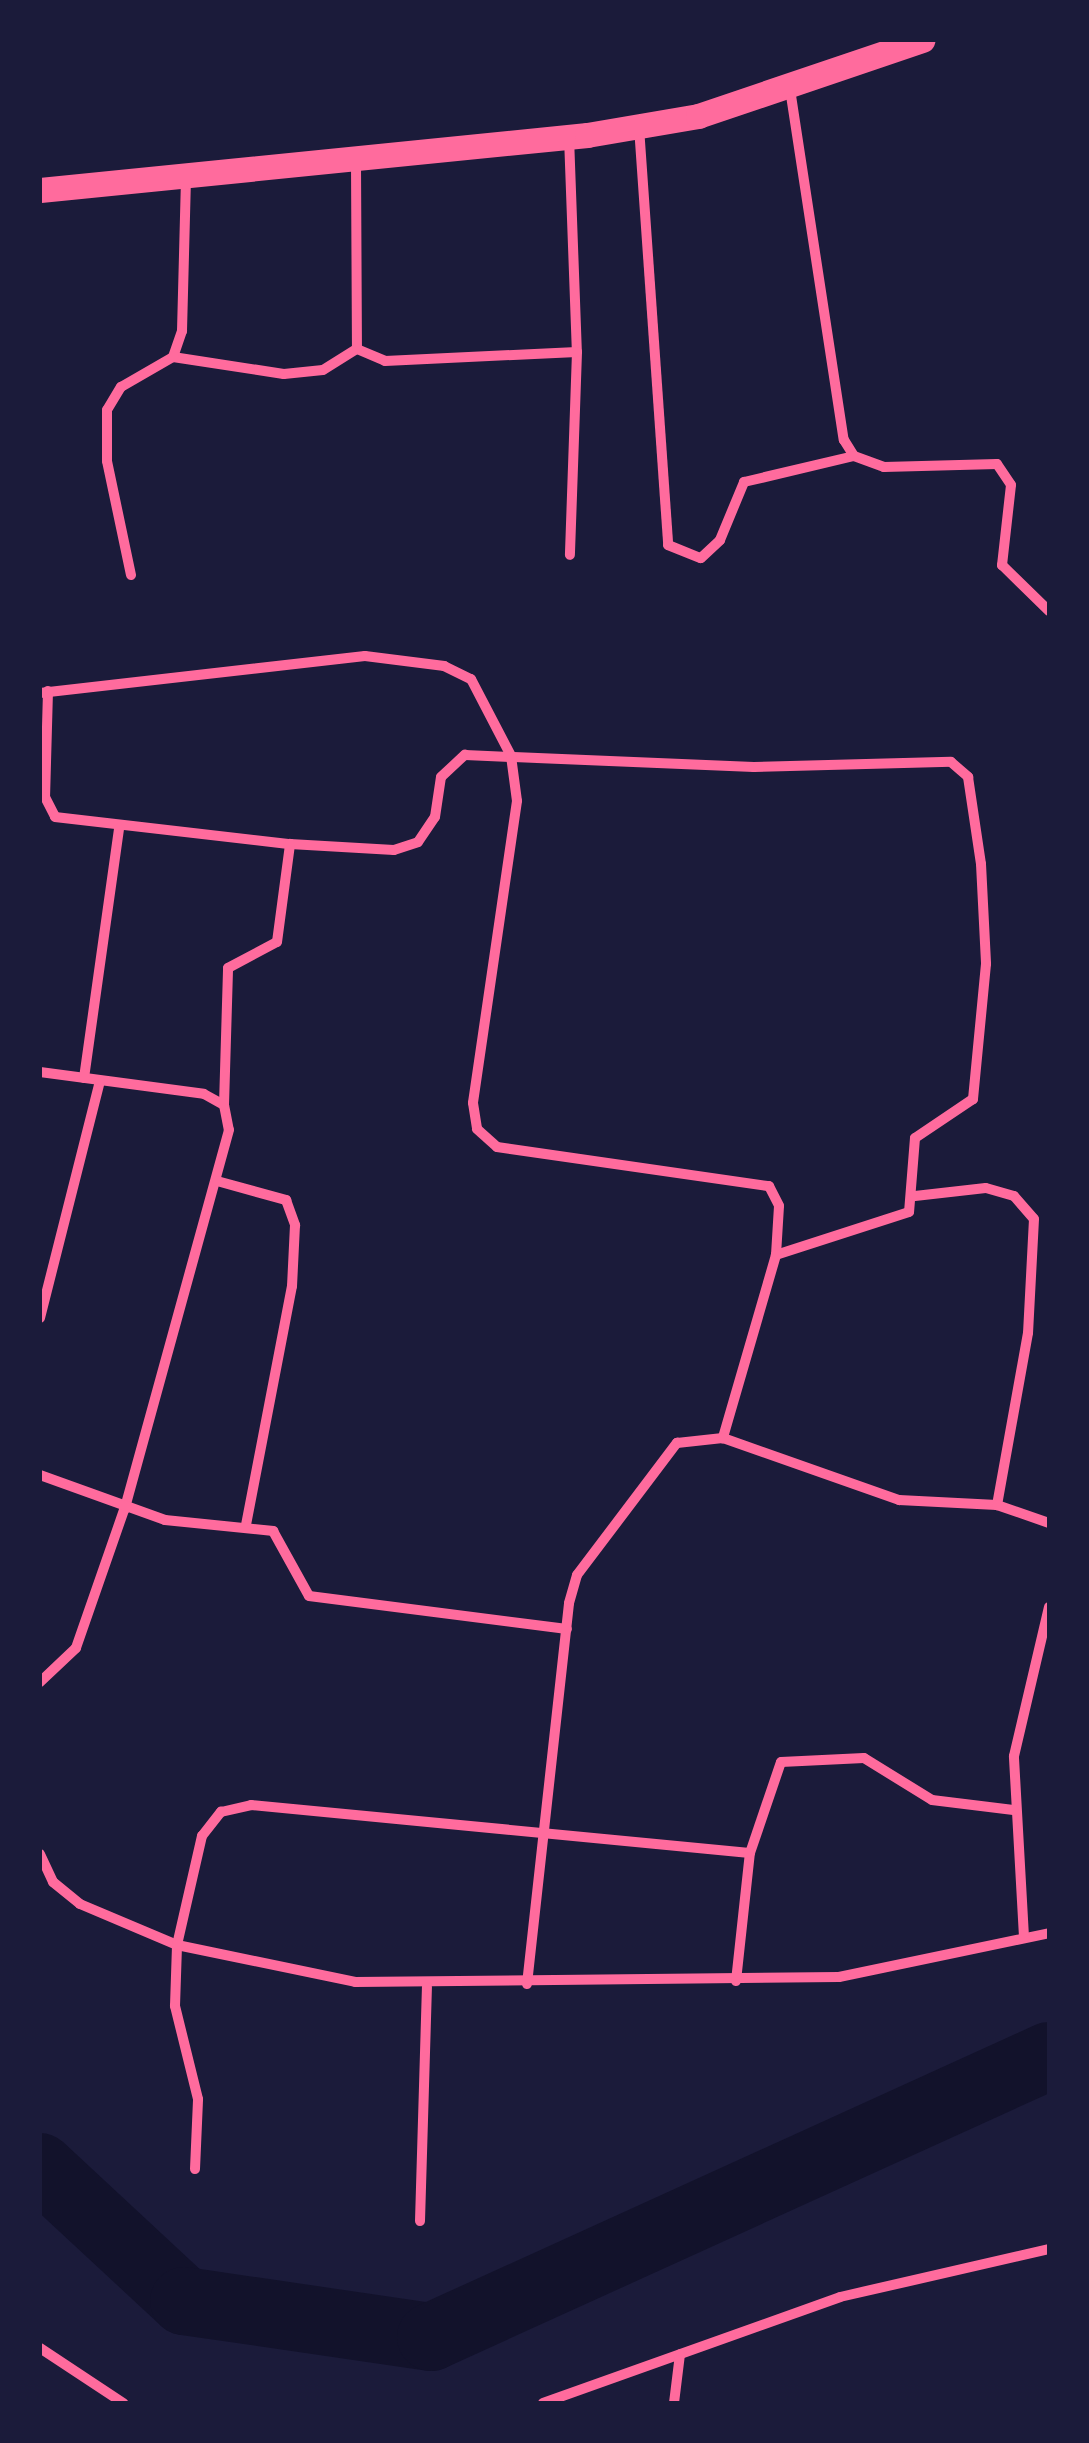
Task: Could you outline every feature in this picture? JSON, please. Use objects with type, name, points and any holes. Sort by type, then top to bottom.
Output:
[{"type":"main road","points":[[40,190],[356,164],[639,126],[790,90],[923,40]]},
{"type":"street","points":[[790,90],[839,424],[854,456]]},
{"type":"street","points":[[639,126],[668,545],[701,558],[720,540],[744,482],[854,456],[884,468],[997,464],[1011,485],[1002,565],[1049,610]]},
{"type":"street","points":[[569,137],[577,352],[570,556]]},
{"type":"street","points":[[356,164],[357,348]]},
{"type":"street","points":[[131,575],[106,461],[107,410],[121,387],[173,356],[182,331],[186,178]]},
{"type":"street","points":[[357,348],[385,361],[577,352]]},
{"type":"street","points":[[173,356],[284,374],[323,370],[357,348]]},
{"type":"street","points":[[724,1438],[776,1255],[779,1206],[769,1186],[497,1147],[477,1129],[473,1103],[514,845],[511,756],[471,679],[444,666],[282,660],[44,692],[46,797],[55,817],[118,828],[290,844],[394,850],[418,842],[450,763],[511,756],[754,767],[927,759],[951,762],[968,777],[986,964],[981,1076],[974,1099],[924,1124],[915,1138],[915,1196],[909,1212],[890,1222],[776,1255]]},
{"type":"street","points":[[84,1078],[118,828]]},
{"type":"street","points":[[40,1682],[76,1648],[124,1510],[229,1130],[224,1105],[228,968],[277,942],[290,844]]},
{"type":"street","points":[[40,1072],[204,1094],[224,1105]]},
{"type":"street","points":[[40,1318],[100,1080]]},
{"type":"street","points":[[216,1181],[286,1200],[295,1225],[292,1286],[246,1524]]},
{"type":"street","points":[[915,1196],[986,1188],[1014,1196],[1034,1219],[1028,1333],[998,1505]]},
{"type":"street","points":[[527,1984],[539,1835],[577,1575],[677,1443],[724,1438],[899,1500],[998,1505],[1049,1522]]},
{"type":"street","points":[[40,1474],[124,1510],[246,1524],[273,1531],[309,1596],[567,1629]]},
{"type":"street","points":[[1024,1937],[1014,1756],[1049,1607]]},
{"type":"street","points":[[736,1981],[750,1853],[772,1776],[802,1754],[864,1758],[932,1800],[1014,1810]]},
{"type":"street","points":[[195,2170],[198,2099],[174,2006],[177,1945],[202,1836],[220,1812],[251,1805],[750,1853]]},
{"type":"street","points":[[40,1854],[54,1882],[80,1904],[177,1945],[339,1980],[426,1987],[839,1977],[1049,1934]]},
{"type":"street","points":[[420,2222],[426,1987]]},
{"type":"street","points":[[543,2403],[840,2296],[1049,2249]]},
{"type":"street","points":[[40,2348],[123,2403]]},
{"type":"street","points":[[674,2403],[680,2354]]},
{"type":"waterway","points":[[40,2167],[184,2301],[431,2337],[1049,2056]]}]
